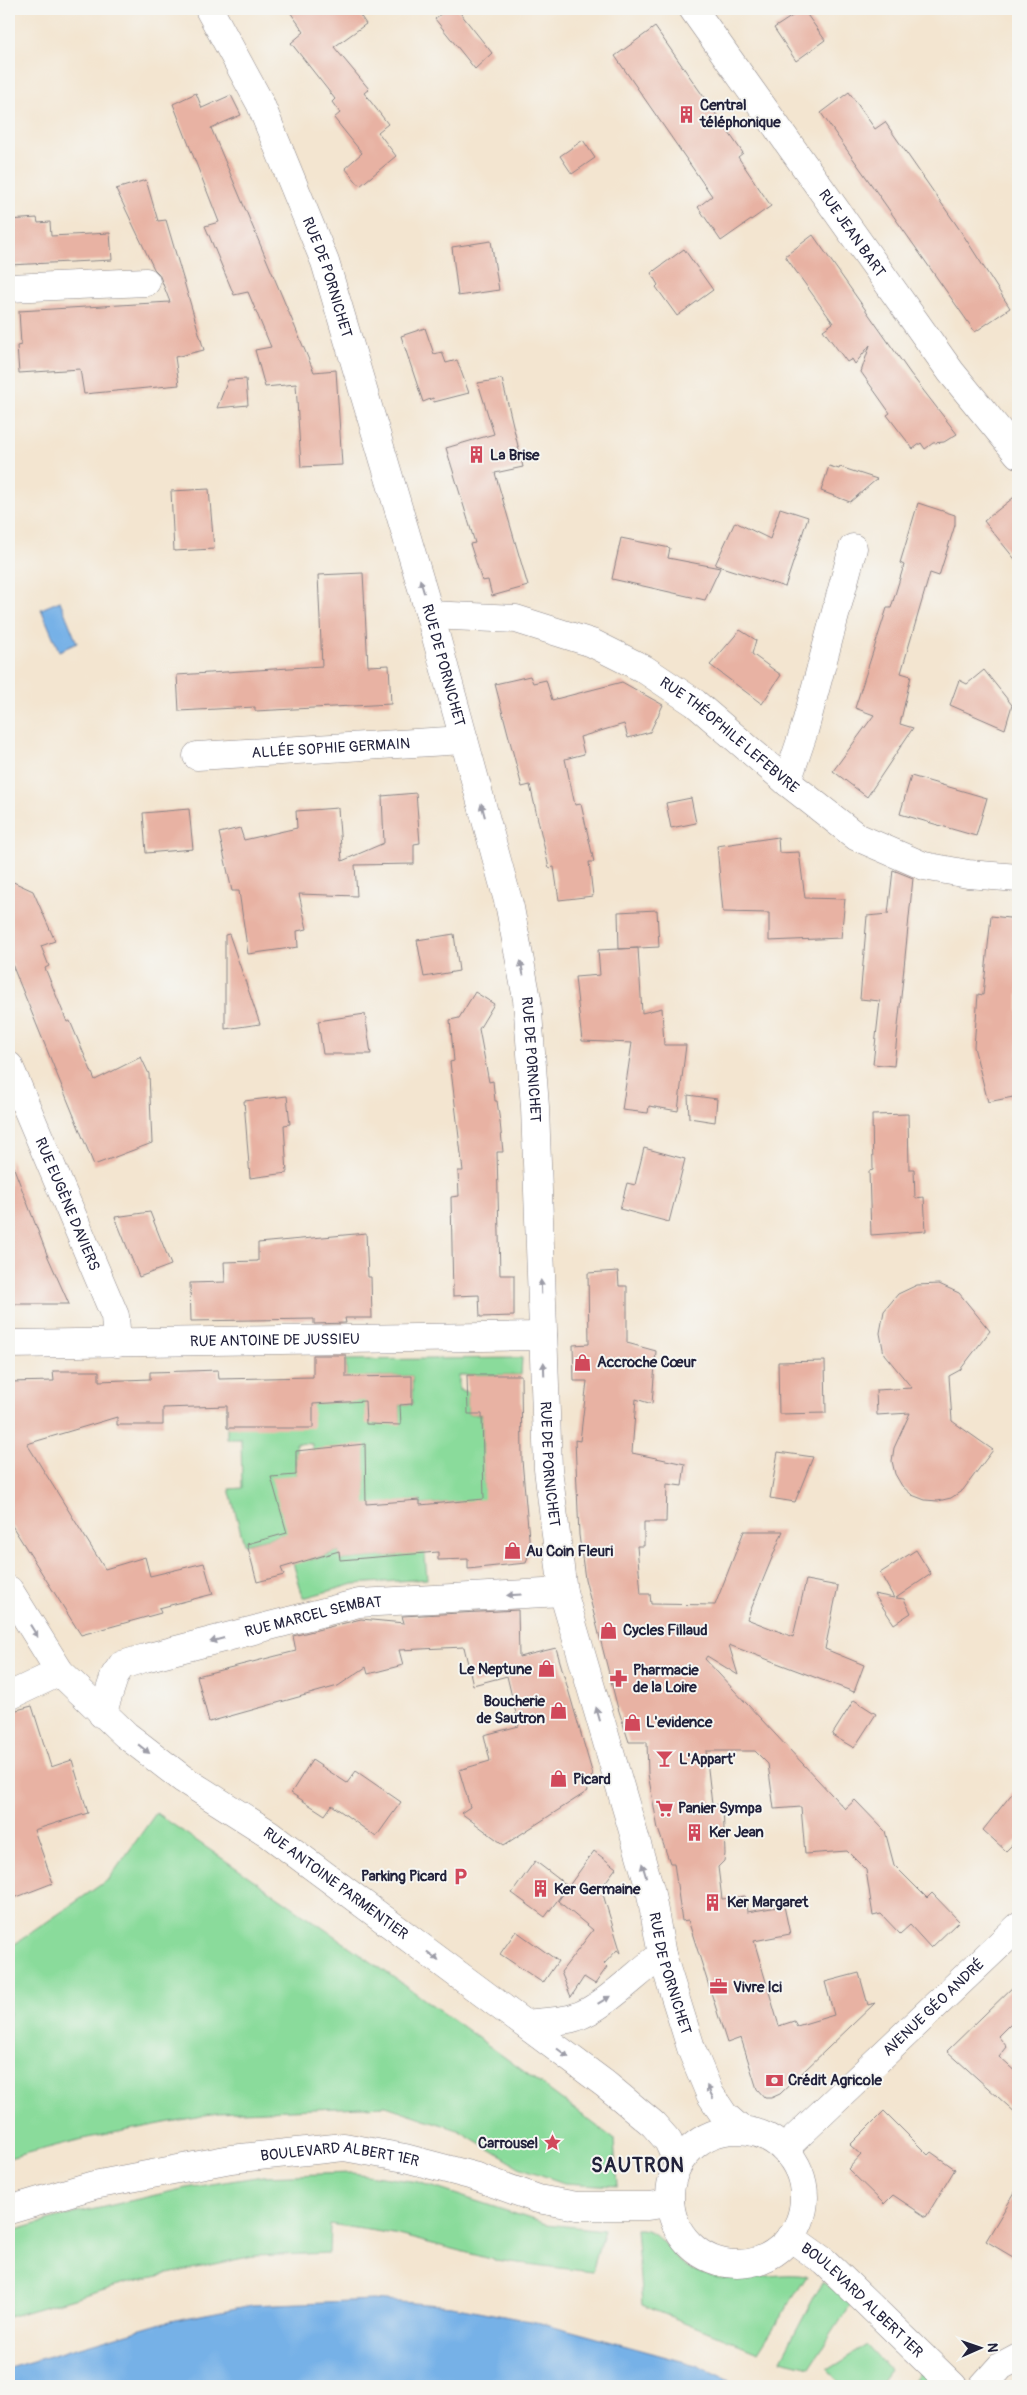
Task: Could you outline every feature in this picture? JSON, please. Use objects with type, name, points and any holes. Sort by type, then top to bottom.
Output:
[{"type":"street","name":"RUE DE PORNICHET","points":[[209,9],[260,103],[325,262],[430,615],[510,908],[528,998],[535,1107],[548,1469],[563,1592],[650,1889],[662,1955],[692,2051],[710,2094],[724,2115],[740,2130]]},
{"type":"street","name":"RUE JEAN BART","points":[[693,9],[951,372],[1018,454]]},
{"type":"street","points":[[9,288],[146,282]]},
{"type":"street","points":[[787,782],[804,731],[853,548]]},
{"type":"street","name":"RUE THÉOPHILE LEFEBVRE","points":[[430,615],[516,619],[592,643],[644,669],[695,703],[787,782],[857,837],[924,866],[968,874],[1018,878]]},
{"type":"street","name":"ALLÉE SOPHIE GERMAIN","points":[[197,756],[464,740]]},
{"type":"street","name":"RUE EUGÈNE DAVIERS","points":[[9,1066],[115,1316],[117,1343]]},
{"type":"street","name":"RUE ANTOINE DE JUSSIEU","points":[[9,1344],[543,1336]]},
{"type":"street","name":"RUE ANTOINE PARMENTIER","points":[[9,1590],[60,1672],[102,1714],[184,1779],[268,1833],[526,2024],[653,2124],[668,2141],[678,2163]]},
{"type":"street","name":"RUE MARCEL SEMBAT","points":[[102,1714],[115,1675],[122,1665],[145,1658],[359,1603],[563,1592]]},
{"type":"street","points":[[9,1696],[60,1672]]},
{"type":"street","name":"AVENUE GÉO ANDRÉ","points":[[784,2149],[1018,1927]]},
{"type":"street","points":[[526,2024],[576,2017],[611,1997],[637,1973],[662,1955]]},
{"type":"street","points":[[740,2130],[764,2135],[784,2149],[798,2169],[804,2192],[801,2216],[790,2237],[779,2249],[750,2263],[734,2264],[718,2262],[703,2255],[685,2239],[673,2219],[670,2203],[671,2182],[678,2163],[692,2146],[711,2134],[740,2130]]},
{"type":"street","name":"BOULEVARD ALBERT 1ER","points":[[9,2210],[104,2183],[231,2160],[344,2147],[405,2158],[478,2177],[538,2199],[577,2206],[648,2206],[670,2203]]},
{"type":"street","name":"BOULEVARD ALBERT 1ER","points":[[790,2237],[825,2262],[953,2386]]},
{"type":"street","points":[[983,2386],[1001,2366],[1018,2356]]},
{"type":"green space","points":[[522,1358],[521,1375],[459,1375],[459,1390],[468,1392],[468,1414],[482,1414],[485,1508],[456,1502],[420,1505],[420,1500],[297,1513],[310,1560],[339,1551],[340,1560],[398,1555],[423,1533],[427,1579],[354,1584],[303,1598],[285,1534],[244,1544],[229,1489],[242,1488],[241,1439],[227,1439],[227,1406],[346,1402],[346,1360]],"holes":[[[412,1376],[412,1404],[400,1405],[400,1423],[365,1377]],[[296,1443],[312,1444],[312,1474],[296,1475]]]},
{"type":"green space","points":[[156,1813],[444,2014],[614,2139],[617,2186],[564,2183],[519,2167],[458,2130],[386,2106],[217,2113],[82,2139],[9,2158],[9,1948],[109,1879]]},
{"type":"green space","points":[[352,2173],[418,2182],[546,2224],[604,2230],[592,2272],[495,2260],[394,2234],[330,2224],[329,2253],[253,2256],[125,2283],[9,2317],[9,2232],[65,2216],[186,2188],[263,2176]]},
{"type":"green space","points":[[636,2229],[653,2233],[684,2265],[707,2275],[735,2279],[778,2275],[807,2276],[758,2352],[642,2305]]},
{"type":"green space","points":[[822,2282],[851,2304],[810,2367],[781,2360]]},
{"type":"green space","points":[[867,2345],[890,2370],[878,2386],[844,2386],[827,2370]]},
{"type":"green space","points":[[920,2371],[934,2386],[910,2386]]},
{"type":"water","points":[[60,601],[77,643],[59,651],[41,609]]},
{"type":"water","points":[[373,2300],[452,2306],[550,2325],[696,2365],[740,2386],[9,2386],[9,2368],[165,2322],[252,2305]]},
{"type":"building","points":[[288,9],[356,9],[366,24],[334,47],[369,89],[364,93],[388,124],[378,132],[396,156],[360,186],[345,168],[362,153],[334,118],[340,113],[332,102],[335,99],[291,43],[304,32]]},
{"type":"building","points":[[446,9],[457,9],[492,53],[475,69],[435,19]]},
{"type":"building","points":[[803,9],[825,40],[796,61],[774,28]]},
{"type":"building","name":"Central téléphonique","points":[[655,27],[743,153],[738,157],[771,206],[721,241],[698,207],[712,196],[615,56]]},
{"type":"building","points":[[849,92],[875,129],[885,122],[960,230],[1010,308],[975,332],[821,113]]},
{"type":"building","points":[[196,93],[202,108],[231,95],[241,115],[211,128],[314,372],[336,370],[342,465],[301,467],[296,384],[265,387],[255,350],[271,347],[248,292],[234,295],[205,226],[219,222],[173,104]]},
{"type":"building","points":[[583,140],[595,158],[572,174],[560,156]]},
{"type":"building","points":[[146,180],[158,221],[166,220],[204,350],[175,357],[179,385],[84,394],[80,369],[19,373],[17,346],[21,345],[19,311],[170,302],[159,274],[154,269],[116,189]]},
{"type":"building","points":[[37,218],[38,223],[50,222],[51,236],[110,233],[112,260],[9,265],[9,220]]},
{"type":"building","points":[[813,235],[910,373],[957,434],[944,442],[933,443],[925,449],[921,443],[913,449],[887,415],[890,413],[861,372],[870,345],[855,364],[852,359],[847,362],[823,330],[833,323],[785,256]]},
{"type":"building","points":[[491,241],[499,290],[458,296],[452,247]]},
{"type":"building","points":[[684,249],[713,290],[677,316],[656,287],[658,285],[651,273]]},
{"type":"building","points":[[425,328],[434,354],[442,352],[446,363],[457,360],[469,393],[434,402],[433,398],[423,402],[401,336]]},
{"type":"building","points":[[246,379],[248,405],[217,408],[228,380]]},
{"type":"building","points":[[502,379],[523,467],[495,473],[528,586],[492,596],[488,580],[482,581],[470,544],[475,543],[446,448],[494,434],[478,383]]},
{"type":"building","points":[[829,466],[839,469],[840,467],[877,479],[850,502],[821,491]]},
{"type":"building","points":[[209,489],[214,549],[174,551],[171,491]]},
{"type":"building","points":[[1018,494],[1018,563],[984,521]]},
{"type":"building","points":[[918,503],[955,515],[955,525],[939,576],[930,573],[901,673],[911,676],[900,724],[913,728],[867,797],[833,771],[874,715],[855,708],[887,608],[891,608],[904,565],[900,563]]},
{"type":"building","points":[[780,508],[808,517],[785,587],[715,565],[735,522],[770,539]]},
{"type":"building","points":[[621,538],[670,548],[668,558],[720,568],[705,600],[612,579]]},
{"type":"building","points":[[363,573],[368,666],[389,665],[391,704],[255,711],[255,707],[179,711],[177,675],[322,666],[318,575]]},
{"type":"building","points":[[740,630],[756,640],[752,654],[781,675],[762,704],[710,665]]},
{"type":"building","points":[[984,670],[1012,705],[1005,729],[950,705],[959,680],[967,684]]},
{"type":"building","points":[[530,676],[533,683],[546,680],[552,700],[622,682],[663,705],[650,732],[628,738],[624,724],[580,737],[584,754],[565,759],[575,805],[581,804],[594,862],[589,862],[593,896],[559,900],[554,867],[549,868],[530,785],[522,787],[495,684]]},
{"type":"building","points":[[911,776],[987,798],[976,836],[900,814]]},
{"type":"building","points":[[416,793],[420,843],[414,844],[414,864],[355,865],[357,896],[299,894],[307,929],[297,931],[298,947],[248,954],[239,891],[232,891],[219,833],[240,828],[244,840],[297,828],[296,811],[338,808],[342,861],[384,843],[382,796]]},
{"type":"building","points":[[691,798],[696,823],[671,828],[666,803]]},
{"type":"building","points":[[189,809],[193,849],[146,853],[143,813]]},
{"type":"building","points":[[778,837],[779,853],[799,852],[805,898],[845,899],[841,938],[769,941],[769,913],[723,912],[717,846]]},
{"type":"building","points":[[893,870],[913,878],[894,1066],[873,1064],[880,1001],[860,999],[867,916],[888,914]]},
{"type":"building","points":[[9,880],[33,891],[55,941],[41,946],[49,966],[45,968],[67,1022],[70,1021],[95,1080],[141,1057],[149,1074],[152,1143],[94,1165],[9,957]]},
{"type":"building","points":[[657,910],[659,947],[619,949],[618,912]]},
{"type":"building","points":[[991,916],[1018,919],[1018,1096],[988,1102],[974,1047],[978,994],[983,995]]},
{"type":"building","points":[[229,934],[260,1024],[225,1029],[225,935]]},
{"type":"building","points":[[454,934],[459,971],[424,977],[417,940]]},
{"type":"building","points":[[638,948],[642,1013],[662,1008],[664,1045],[686,1045],[678,1111],[649,1106],[648,1113],[622,1110],[632,1043],[582,1041],[575,977],[600,975],[598,950]]},
{"type":"building","points":[[475,992],[494,1004],[479,1029],[489,1082],[493,1081],[500,1122],[503,1152],[497,1152],[500,1275],[514,1275],[514,1316],[480,1317],[479,1295],[453,1296],[451,1197],[459,1196],[458,1171],[463,1171],[450,1062],[454,1061],[450,1020],[459,1018]]},
{"type":"building","points":[[365,1014],[371,1054],[323,1054],[318,1021]]},
{"type":"building","points":[[688,1095],[717,1099],[715,1122],[689,1118]]},
{"type":"building","points":[[287,1096],[290,1124],[284,1125],[287,1173],[250,1178],[244,1101]]},
{"type":"building","points":[[908,1114],[909,1169],[914,1169],[915,1198],[924,1197],[926,1231],[871,1235],[869,1171],[873,1170],[872,1115]]},
{"type":"building","points":[[644,1148],[685,1159],[669,1222],[620,1209],[627,1183],[635,1185]]},
{"type":"building","points":[[10,1158],[48,1257],[69,1304],[9,1304]]},
{"type":"building","points":[[150,1212],[171,1265],[139,1277],[115,1217]]},
{"type":"building","points":[[366,1233],[368,1277],[371,1277],[372,1318],[345,1318],[346,1323],[314,1324],[314,1319],[191,1321],[190,1283],[225,1282],[224,1262],[258,1261],[258,1243]]},
{"type":"building","points":[[618,1271],[619,1286],[627,1286],[627,1343],[656,1351],[652,1404],[636,1399],[632,1453],[685,1464],[682,1486],[667,1484],[666,1522],[644,1522],[644,1546],[637,1546],[641,1594],[650,1594],[651,1604],[715,1605],[744,1531],[783,1531],[747,1619],[793,1637],[806,1580],[838,1586],[825,1649],[864,1665],[854,1692],[729,1645],[738,1675],[707,1656],[705,1659],[845,1809],[855,1800],[885,1831],[894,1865],[927,1898],[932,1893],[959,1921],[931,1948],[910,1925],[900,1934],[881,1914],[873,1916],[866,1870],[847,1851],[805,1854],[801,1807],[774,1809],[768,1764],[755,1751],[706,1751],[712,1805],[723,1804],[725,1854],[724,1861],[718,1867],[722,1899],[745,1896],[747,1912],[784,1906],[790,1934],[754,1941],[779,2026],[794,2021],[797,2026],[834,2015],[825,1982],[859,1973],[868,2005],[875,2003],[780,2094],[771,2098],[765,2098],[757,2089],[741,2038],[727,2043],[688,1920],[682,1921],[674,1863],[670,1863],[658,1829],[648,1774],[647,1742],[629,1742],[617,1705],[585,1579],[579,1535],[575,1440],[580,1441],[587,1381],[574,1381],[573,1345],[589,1344],[588,1273]]},
{"type":"building","points":[[939,1284],[959,1293],[990,1331],[960,1370],[949,1376],[952,1421],[993,1450],[963,1490],[951,1498],[938,1501],[925,1500],[912,1495],[902,1486],[895,1474],[892,1461],[894,1448],[910,1413],[877,1415],[876,1390],[912,1388],[884,1354],[880,1333],[884,1311],[898,1294],[917,1285]]},
{"type":"building","points":[[313,1355],[346,1355],[346,1377],[412,1376],[412,1404],[400,1405],[401,1425],[366,1424],[365,1401],[313,1404],[313,1428],[227,1428],[227,1406],[163,1408],[163,1425],[117,1425],[117,1417],[27,1444],[105,1569],[145,1557],[150,1576],[204,1563],[213,1594],[159,1608],[161,1613],[81,1635],[9,1521],[9,1382],[54,1381],[53,1371],[99,1371],[99,1381],[150,1379],[150,1372],[218,1370],[219,1379],[313,1377]]},
{"type":"building","points":[[825,1361],[826,1413],[779,1414],[778,1362]]},
{"type":"building","points":[[467,1375],[521,1375],[522,1460],[530,1549],[526,1563],[468,1569],[468,1559],[438,1560],[438,1552],[340,1560],[339,1551],[281,1568],[284,1575],[257,1582],[247,1544],[287,1533],[271,1477],[296,1475],[296,1451],[365,1444],[366,1504],[420,1500],[420,1505],[484,1499],[482,1414],[468,1414]]},
{"type":"building","points":[[778,1452],[813,1457],[795,1502],[770,1498]]},
{"type":"building","points":[[916,1550],[931,1574],[896,1598],[904,1599],[911,1613],[894,1624],[874,1594],[894,1598],[880,1573]]},
{"type":"building","points":[[518,1610],[519,1657],[556,1648],[593,1775],[591,1781],[585,1784],[588,1791],[504,1845],[461,1813],[470,1807],[459,1770],[490,1761],[484,1735],[519,1726],[507,1676],[473,1685],[464,1647],[399,1650],[403,1665],[368,1674],[366,1667],[338,1686],[209,1722],[197,1676],[296,1651],[293,1636],[361,1619],[404,1623],[402,1616]]},
{"type":"building","points":[[854,1700],[876,1714],[854,1748],[832,1735]]},
{"type":"building","points":[[32,1706],[51,1767],[72,1760],[88,1813],[34,1830],[53,1883],[9,1900],[9,1712]]},
{"type":"building","points":[[312,1760],[347,1783],[356,1771],[401,1802],[376,1837],[332,1805],[325,1815],[291,1793]]},
{"type":"building","points":[[1018,1786],[1018,1839],[1006,1851],[983,1830]]},
{"type":"building","points":[[594,1851],[616,1868],[601,1888],[621,1953],[617,1950],[604,1964],[607,1967],[595,1984],[584,1977],[571,1997],[561,1972],[593,1930],[558,1901]]},
{"type":"building","name":"Ker Germaine","points":[[535,1861],[568,1886],[545,1917],[512,1893]]},
{"type":"building","points":[[516,1931],[558,1961],[543,1983],[500,1954]]},
{"type":"building","points":[[1018,1982],[1018,2029],[1011,2023],[998,2036],[1007,2047],[999,2057],[1018,2074],[1018,2115],[947,2051]]},
{"type":"building","points":[[884,2111],[928,2155],[931,2152],[955,2169],[926,2217],[893,2195],[884,2204],[848,2169],[861,2155],[850,2145]]},
{"type":"building","points":[[1018,2187],[1018,2260],[986,2241]]},
{"type":"place","name":"Central téléphonique","points":[[686,114]]},
{"type":"place","name":"La Brise","points":[[476,455]]},
{"type":"place","name":"Accroche Cœur","points":[[583,1362]]},
{"type":"place","name":"Au Coin Fleuri","points":[[512,1551]]},
{"type":"place","name":"Cycles Fillaud","points":[[609,1630]]},
{"type":"place","name":"Le Neptune","points":[[546,1669]]},
{"type":"place","name":"Pharmacie de la Loire","points":[[619,1679]]},
{"type":"place","name":"Boucherie de Sautron","points":[[559,1710]]},
{"type":"place","name":"L'evidence","points":[[632,1722]]},
{"type":"place","name":"L'Appart'","points":[[665,1759]]},
{"type":"place","name":"Picard","points":[[559,1779]]},
{"type":"place","name":"Panier Sympa","points":[[664,1808]]},
{"type":"place","name":"Ker Jean","points":[[695,1832]]},
{"type":"place","name":"Parking Picard","points":[[461,1876]]},
{"type":"place","name":"Ker Germaine","points":[[540,1889]]},
{"type":"place","name":"Ker Margaret","points":[[713,1902]]},
{"type":"place","name":"Vivre Ici","points":[[719,1987]]},
{"type":"place","name":"Crédit Agricole","points":[[774,2080]]},
{"type":"place","name":"Carrousel","points":[[552,2143]]},
{"type":"district","name":"SAUTRON","points":[[638,2165]]}]
